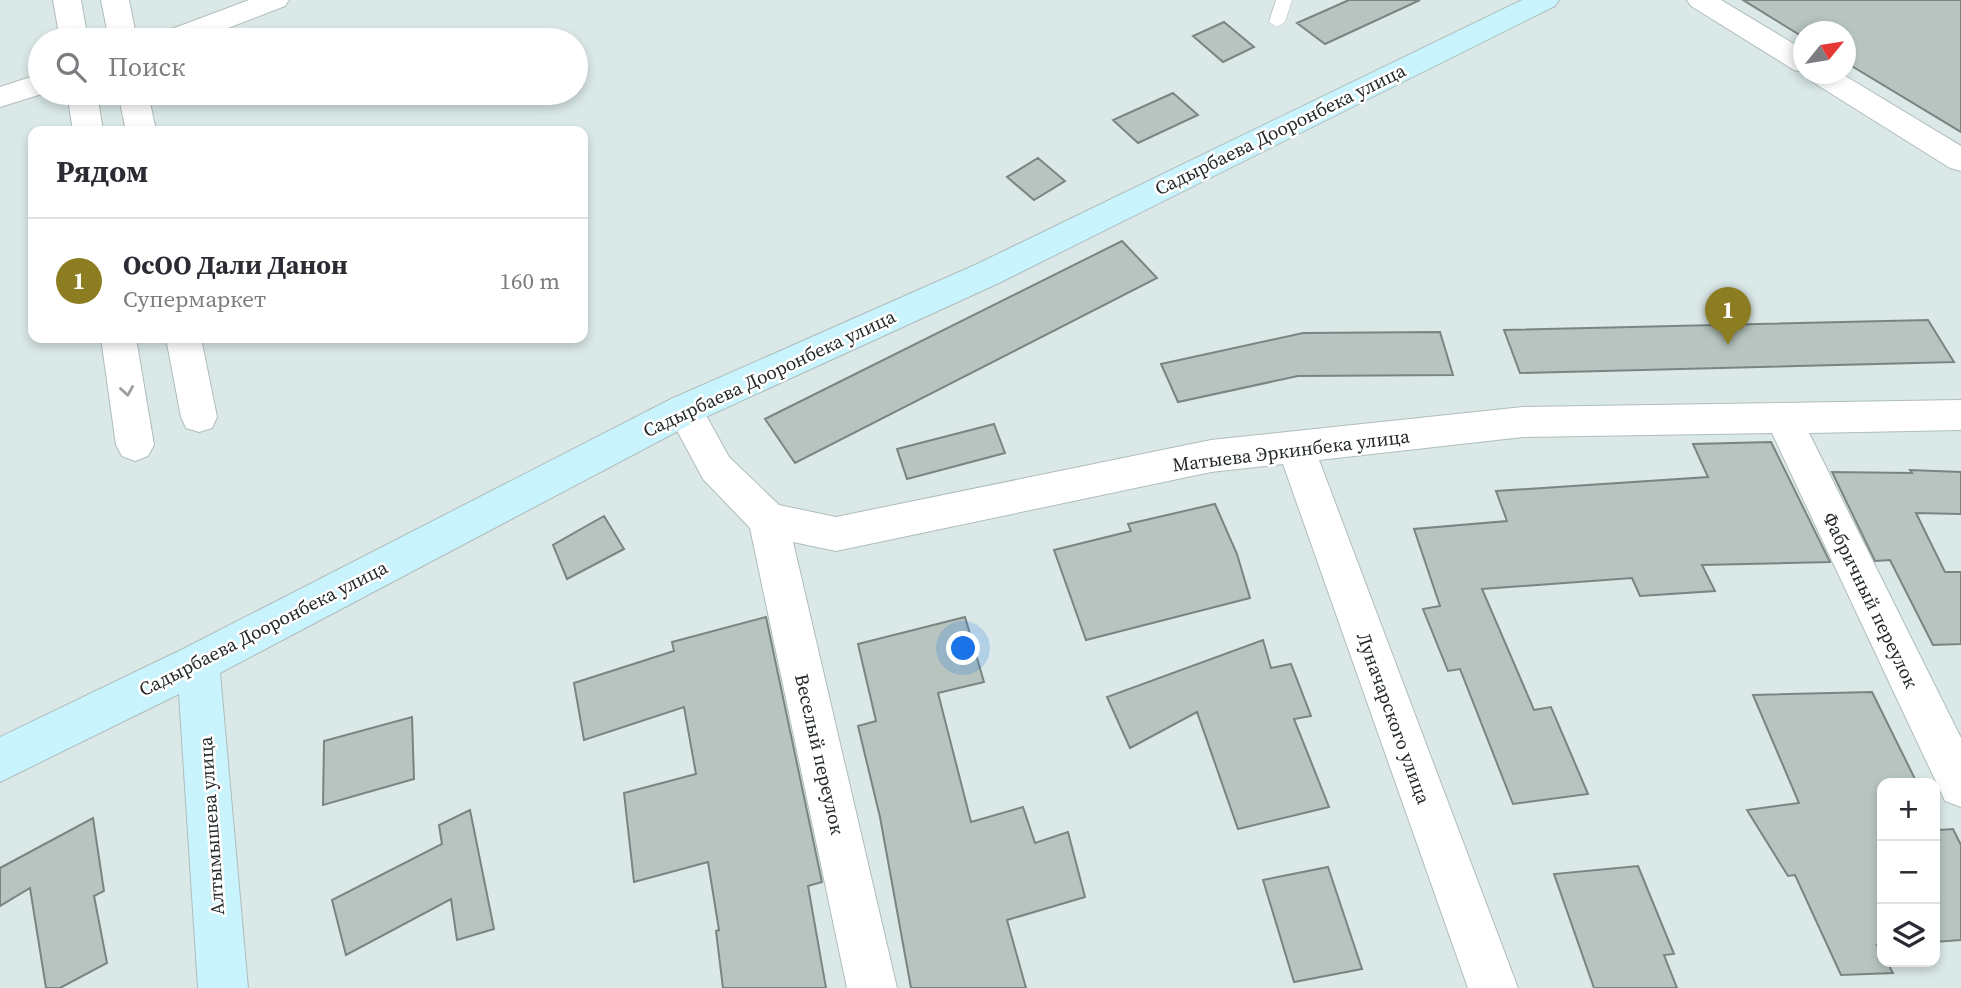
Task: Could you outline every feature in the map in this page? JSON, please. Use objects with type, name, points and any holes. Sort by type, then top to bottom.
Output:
[{"type":"main road","name":"Садырбаева Дооронбека улица","points":[[0,760],[198,663],[684,410],[987,274],[1422,58],[1545,0]]},
{"type":"main road","name":"Алтымышева улица","points":[[198,663],[223,988]]},
{"type":"street","points":[[67,0],[72,28]]},
{"type":"street","points":[[115,0],[121,28]]},
{"type":"street","points":[[203,28],[275,0]]},
{"type":"street","points":[[1701,0],[1793,56]]},
{"type":"street","points":[[1837,84],[1961,160]]},
{"type":"street","points":[[0,97],[28,88]]},
{"type":"street","points":[[84,105],[87,126]]},
{"type":"street","points":[[136,105],[140,126]]},
{"type":"street","points":[[119,343],[135,445]]},
{"type":"street","points":[[184,343],[199,417]]},
{"type":"street","points":[[684,410],[716,468],[768,520]]},
{"type":"street","name":"Матыева Эркинбека улица","points":[[768,520],[836,534],[1211,456],[1296,449],[1523,422],[1961,415]]},
{"type":"street","name":"Фабричный переулок","points":[[1782,416],[1961,785]]},
{"type":"street","name":"Луначарского улица","points":[[1296,449],[1493,988]]},
{"type":"street","name":"Веселый переулок","points":[[768,520],[872,988]]},
{"type":"lane","points":[[1278,22],[1284,0]]},
{"type":"building","points":[[1349,0],[1420,0],[1325,44],[1297,23]]},
{"type":"building","points":[[1743,0],[1961,0],[1961,132],[1856,69],[1856,21],[1793,21],[1793,31]]},
{"type":"building","points":[[1224,22],[1254,47],[1223,62],[1193,36]]},
{"type":"building","points":[[1173,93],[1198,115],[1138,143],[1113,120]]},
{"type":"building","points":[[1038,158],[1065,181],[1034,200],[1007,177]]},
{"type":"building","points":[[1122,241],[1157,278],[795,463],[765,419]]},
{"type":"building","points":[[1928,320],[1954,362],[1520,373],[1504,330]]},
{"type":"building","points":[[1440,332],[1453,375],[1298,376],[1178,402],[1161,364],[1303,333]]},
{"type":"building","points":[[994,424],[1005,453],[907,479],[897,449]]},
{"type":"building","points":[[1771,442],[1830,562],[1702,565],[1715,591],[1640,596],[1632,578],[1482,589],[1534,710],[1551,707],[1588,794],[1513,804],[1460,669],[1448,671],[1423,609],[1440,606],[1414,529],[1507,521],[1496,491],[1708,477],[1693,444]]},
{"type":"building","points":[[1910,470],[1961,472],[1961,514],[1916,513],[1945,572],[1961,572],[1961,644],[1933,645],[1890,560],[1875,561],[1832,472],[1912,473]]},
{"type":"building","points":[[1215,504],[1237,554],[1250,598],[1086,640],[1054,550],[1131,531],[1128,524]]},
{"type":"building","points":[[604,516],[624,549],[567,579],[553,545]]},
{"type":"building","points":[[766,617],[822,882],[808,886],[826,988],[723,988],[716,931],[719,930],[708,862],[634,882],[624,793],[696,774],[684,707],[584,740],[574,683],[674,651],[672,642]]},
{"type":"building","points":[[965,617],[984,682],[938,693],[971,822],[1023,807],[1035,843],[1068,832],[1085,897],[1007,920],[1026,988],[911,988],[880,817],[858,726],[876,721],[858,644]]},
{"type":"building","points":[[1263,640],[1271,668],[1291,664],[1311,716],[1294,719],[1329,807],[1238,829],[1197,712],[1130,748],[1107,697]]},
{"type":"building","points":[[1872,692],[1915,778],[1877,778],[1877,967],[1890,967],[1893,973],[1841,975],[1795,875],[1788,876],[1747,810],[1799,803],[1753,695]]},
{"type":"building","points":[[412,717],[414,779],[323,805],[324,741]]},
{"type":"building","points":[[470,810],[494,929],[457,940],[451,899],[346,955],[332,900],[442,844],[439,825]]},
{"type":"building","points":[[93,818],[104,891],[94,896],[107,963],[60,988],[46,988],[30,888],[0,906],[0,868]]},
{"type":"building","points":[[1953,829],[1961,845],[1961,940],[1940,942],[1940,830]]},
{"type":"building","points":[[1638,866],[1674,954],[1664,955],[1677,988],[1594,988],[1554,874]]},
{"type":"building","points":[[1328,867],[1362,969],[1294,982],[1263,880]]},
{"type":"place","name":"ОсОО Дали Данон","points":[[1728,345]]}]
